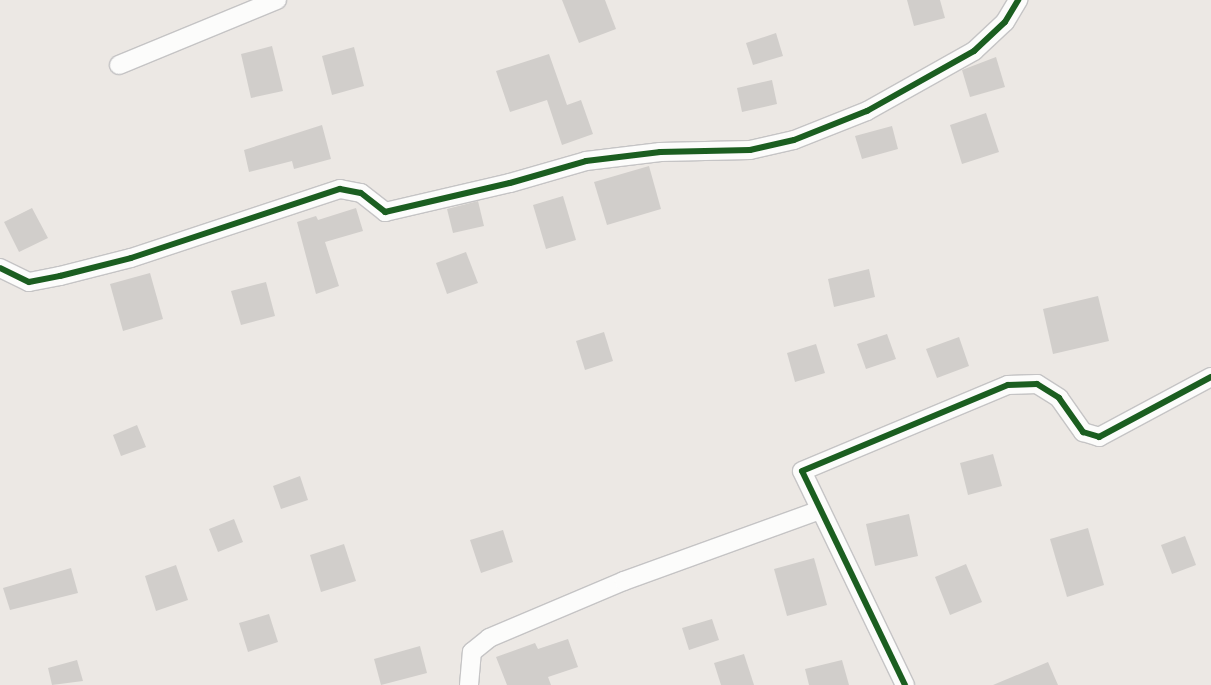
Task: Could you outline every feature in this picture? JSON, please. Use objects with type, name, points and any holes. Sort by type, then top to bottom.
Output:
[{"type":"street","points":[[119,65],[277,0]]},
{"type":"street","points":[[0,268],[29,282],[60,276],[131,258],[340,190],[361,193],[385,212],[510,183],[586,161],[660,152],[750,150],[794,140],[867,112],[974,51],[1005,22],[1018,0]]},
{"type":"street","points":[[905,685],[802,472],[1008,385],[1037,384],[1059,398],[1083,432],[1099,437],[1211,377]]},
{"type":"street","points":[[469,685],[472,652],[489,638],[624,581],[820,510]]},
{"type":"building","points":[[562,0],[605,0],[616,29],[579,43]]},
{"type":"building","points":[[907,0],[940,0],[945,18],[914,26]]},
{"type":"building","points":[[776,33],[783,56],[753,65],[746,43]]},
{"type":"building","points":[[272,46],[283,91],[251,98],[241,54]]},
{"type":"building","points":[[354,47],[364,86],[332,95],[322,56]]},
{"type":"building","points":[[549,54],[567,105],[581,100],[593,134],[562,145],[547,100],[510,112],[496,71]]},
{"type":"building","points":[[996,57],[1005,87],[970,97],[962,70]]},
{"type":"building","points":[[772,80],[777,104],[742,112],[737,88]]},
{"type":"building","points":[[986,113],[999,152],[962,164],[950,125]]},
{"type":"building","points":[[322,125],[331,159],[294,169],[292,161],[249,172],[244,150]]},
{"type":"building","points":[[892,126],[898,149],[862,159],[855,136]]},
{"type":"building","points":[[649,166],[661,209],[607,225],[594,182]]},
{"type":"building","points":[[563,196],[576,240],[546,249],[533,205]]},
{"type":"building","points":[[478,201],[484,226],[453,233],[447,209]]},
{"type":"building","points":[[32,208],[48,238],[19,252],[4,222]]},
{"type":"building","points":[[356,208],[363,231],[325,242],[339,286],[316,294],[297,222],[316,216],[318,220]]},
{"type":"building","points":[[466,252],[478,283],[447,294],[436,263]]},
{"type":"building","points":[[869,269],[875,297],[834,307],[828,279]]},
{"type":"building","points":[[150,273],[163,319],[123,331],[110,284]]},
{"type":"building","points":[[266,282],[275,316],[241,325],[231,291]]},
{"type":"building","points":[[1098,296],[1109,341],[1053,354],[1043,309]]},
{"type":"building","points":[[604,332],[613,361],[585,370],[576,341]]},
{"type":"building","points":[[887,334],[896,359],[866,369],[857,344]]},
{"type":"building","points":[[959,337],[969,366],[937,378],[926,349]]},
{"type":"building","points":[[816,344],[825,373],[795,382],[787,353]]},
{"type":"building","points":[[137,425],[146,447],[121,456],[113,435]]},
{"type":"building","points":[[993,454],[1002,486],[968,495],[960,463]]},
{"type":"building","points":[[300,476],[308,500],[281,509],[273,486]]},
{"type":"building","points":[[909,514],[918,556],[875,566],[866,524]]},
{"type":"building","points":[[234,519],[243,542],[218,552],[209,529]]},
{"type":"building","points":[[1088,528],[1104,585],[1067,597],[1050,539]]},
{"type":"building","points":[[503,530],[513,562],[481,573],[470,540]]},
{"type":"building","points":[[1185,536],[1196,565],[1172,574],[1161,545]]},
{"type":"building","points":[[344,544],[356,581],[321,592],[310,555]]},
{"type":"building","points":[[814,558],[827,605],[787,616],[774,569]]},
{"type":"building","points":[[966,564],[982,602],[950,615],[935,577]]},
{"type":"building","points":[[176,565],[188,600],[156,611],[145,576]]},
{"type":"building","points":[[71,568],[78,593],[10,610],[3,588]]},
{"type":"building","points":[[269,614],[278,642],[248,652],[239,623]]},
{"type":"building","points":[[712,619],[719,640],[689,650],[682,628]]},
{"type":"building","points":[[568,639],[578,667],[548,677],[551,685],[507,685],[496,657],[535,643],[538,649]]},
{"type":"building","points":[[420,646],[427,673],[381,685],[374,659]]},
{"type":"building","points":[[744,654],[754,685],[721,685],[714,663]]},
{"type":"building","points":[[77,660],[83,681],[52,685],[48,668]]},
{"type":"building","points":[[842,660],[849,685],[809,685],[805,669]]},
{"type":"building","points":[[1048,662],[1058,685],[993,685]]},
{"type":"cycle path","points":[[0,268],[29,282],[60,276],[131,258],[340,189],[361,193],[385,212],[510,183],[586,161],[660,152],[750,150],[794,140],[867,111],[974,51],[1005,22],[1018,0]]},
{"type":"cycle path","points":[[905,685],[802,471],[1008,385],[1037,384],[1059,398],[1083,432],[1099,437],[1211,377]]}]
